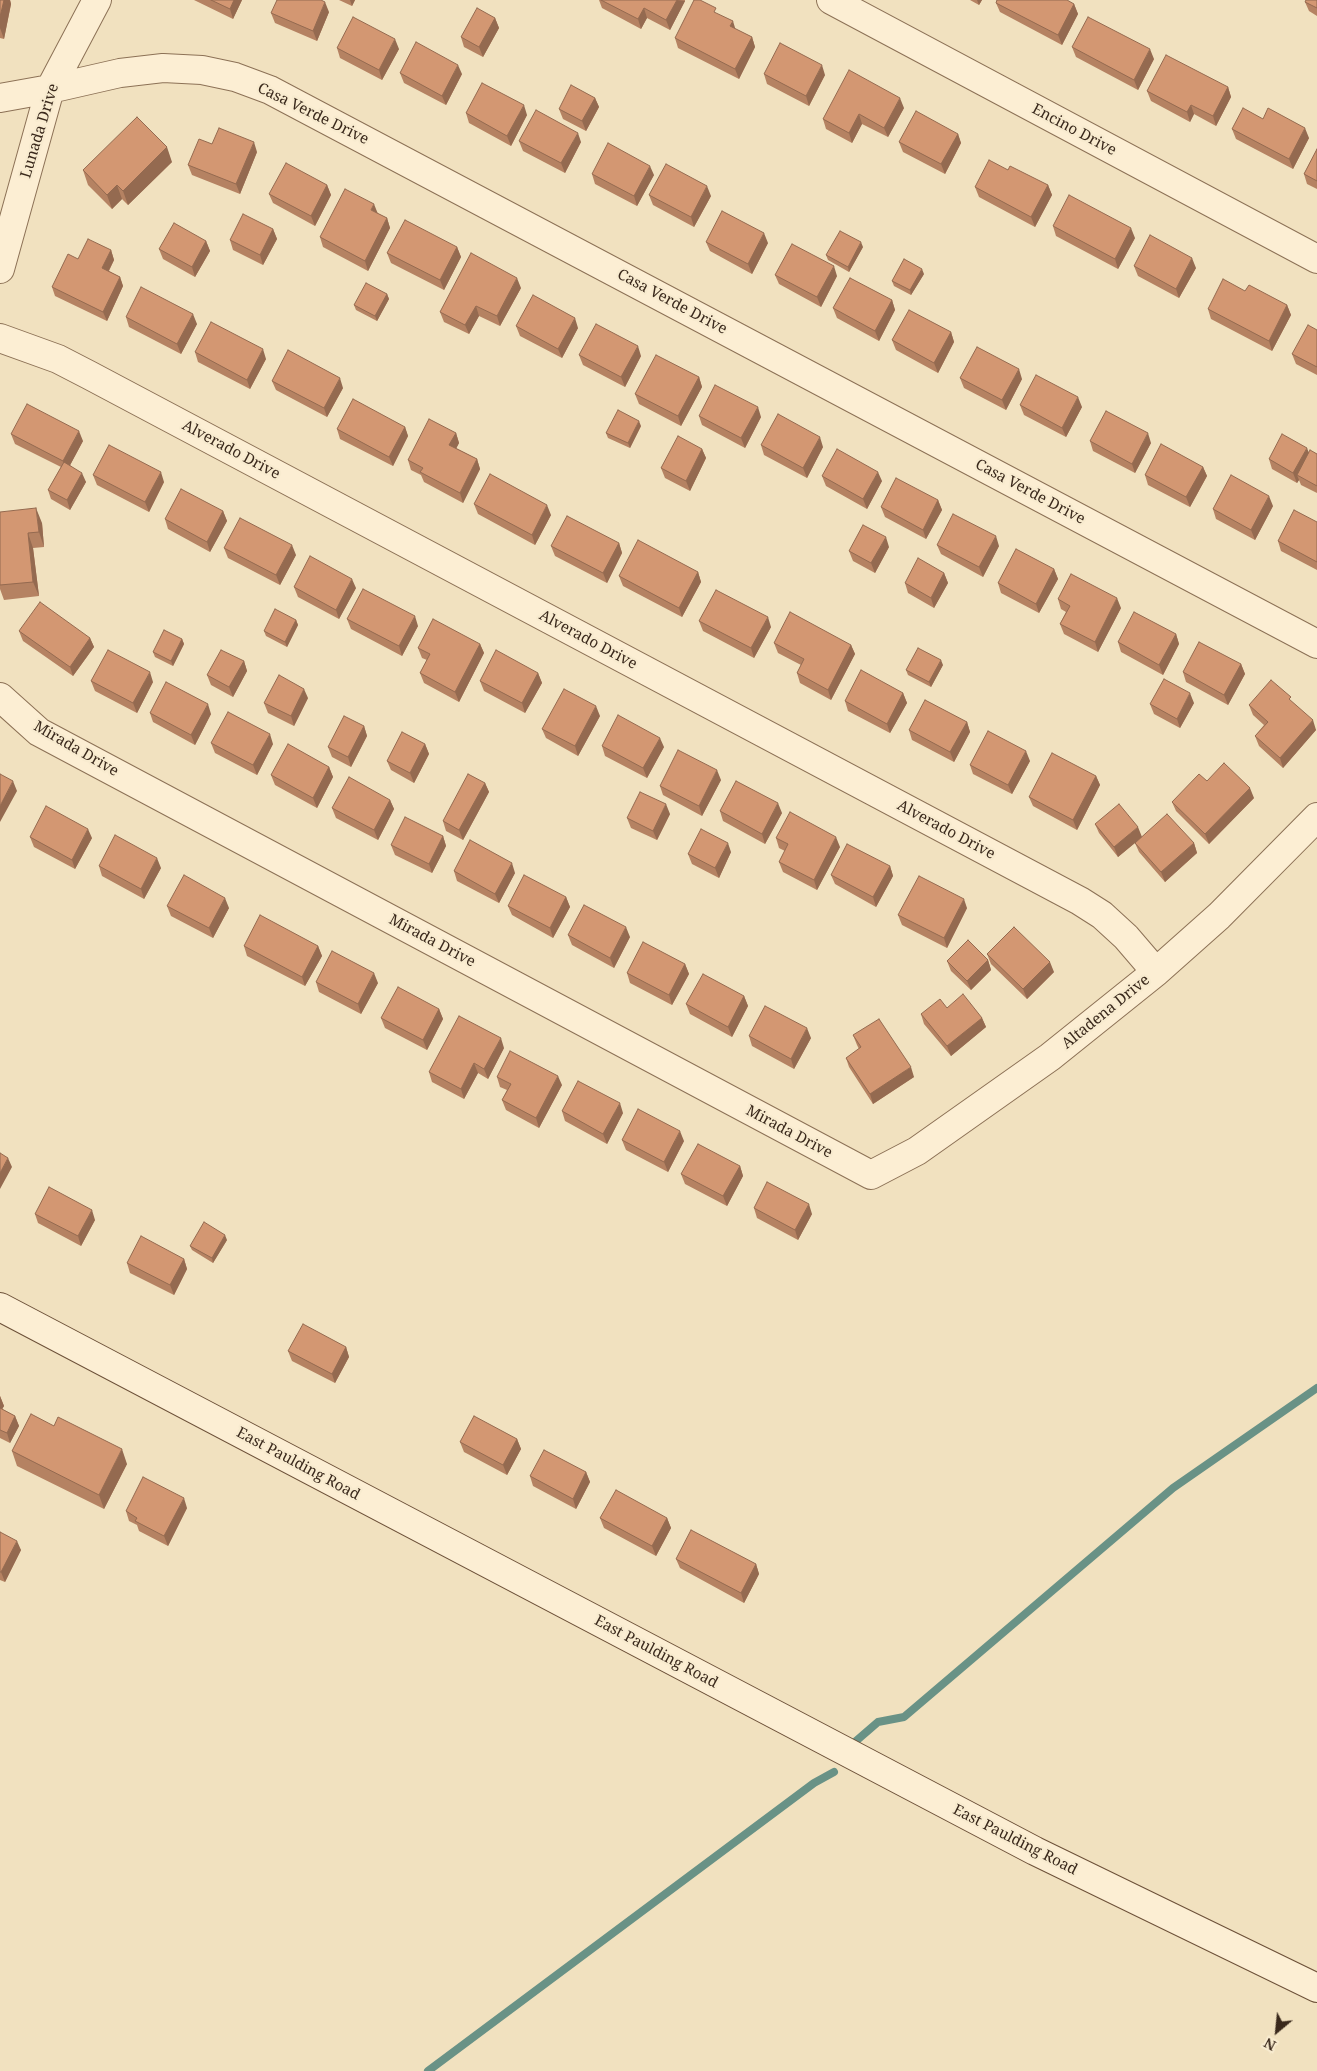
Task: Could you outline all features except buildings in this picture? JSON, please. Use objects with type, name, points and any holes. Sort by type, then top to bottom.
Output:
[{"type":"street","name":"Lunada Drive","points":[[0,269],[50,89],[97,0]]},
{"type":"street","name":"Encino Drive","points":[[831,0],[1317,259]]},
{"type":"street","name":"Casa Verde Drive","points":[[0,98],[120,73],[163,68],[202,70],[235,78],[270,90],[1317,644]]},
{"type":"street","name":"Alverado Drive","points":[[0,338],[58,359],[1080,901],[1102,915],[1126,937],[1156,972]]},
{"type":"street","name":"Mirada Drive","points":[[0,696],[39,732],[871,1175]]},
{"type":"street","name":"Altadena Drive","points":[[871,1175],[917,1151],[1050,1057],[1156,972],[1219,916],[1317,817]]},
{"type":"street","name":"East Paulding Road","points":[[0,1307],[1035,1852],[1317,1988]]},
{"type":"waterway","points":[[856,1741],[878,1722],[904,1717],[1173,1488],[1317,1388]]},
{"type":"waterway","points":[[428,2071],[814,1783],[834,1772]]}]
